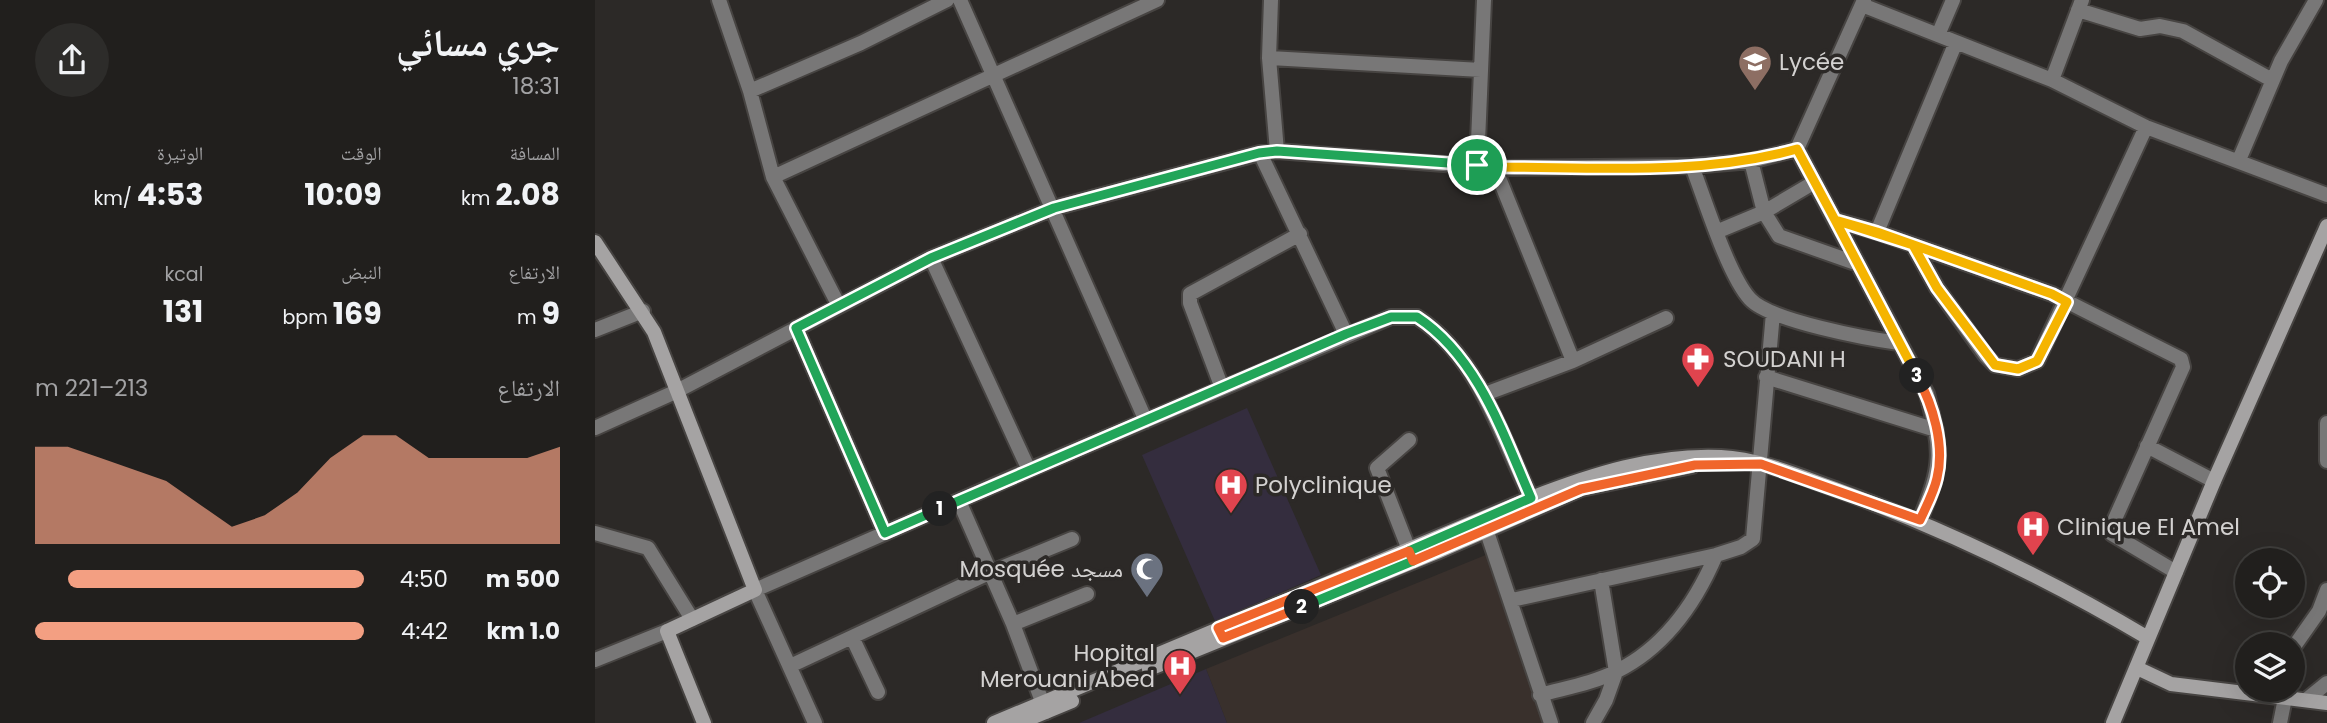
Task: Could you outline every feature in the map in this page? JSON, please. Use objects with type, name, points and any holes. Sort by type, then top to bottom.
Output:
[{"type":"main road","points":[[2113,723],[2214,481],[2327,226]]},
{"type":"main road","points":[[595,242],[654,331],[675,392],[755,590],[667,631],[705,723]]},
{"type":"main road","points":[[1411,556],[1486,529],[1574,481],[1636,464],[1692,457],[1723,457],[1761,464],[1920,520],[2007,561],[2148,638]]},
{"type":"main road","points":[[994,723],[1044,707],[1534,503]]},
{"type":"main road","points":[[2137,668],[2171,684],[2235,690]]},
{"type":"main road","points":[[2306,701],[2327,703]]},
{"type":"main road","points":[[1019,723],[1044,707]]},
{"type":"street","points":[[719,0],[750,91],[773,177],[839,306]]},
{"type":"street","points":[[750,91],[861,43],[947,0]]},
{"type":"street","points":[[960,0],[1146,421]]},
{"type":"street","points":[[773,177],[1157,0]]},
{"type":"street","points":[[1271,0],[1269,58],[1277,151]]},
{"type":"street","points":[[1477,165],[1484,0]]},
{"type":"street","points":[[1937,35],[1953,0]]},
{"type":"street","points":[[2239,160],[2272,80],[2316,0]]},
{"type":"street","points":[[1920,520],[1937,479],[1936,430],[1927,394],[1797,149],[1863,3],[2052,80],[2146,127],[2327,195]]},
{"type":"street","points":[[2052,80],[2080,5],[2140,30],[2160,26],[2183,31],[2272,80]]},
{"type":"street","points":[[1877,232],[1956,42]]},
{"type":"street","points":[[1269,58],[1481,70]]},
{"type":"street","points":[[1913,245],[1937,288],[1995,365],[2018,369],[2037,361],[2067,302],[2146,127]]},
{"type":"street","points":[[595,428],[675,392],[931,258],[1054,208],[1259,153],[1277,151],[1495,167],[1692,166],[1751,161],[1797,149]]},
{"type":"street","points":[[1259,153],[1346,334]]},
{"type":"street","points":[[1751,161],[1764,212],[1779,236],[1858,264]]},
{"type":"street","points":[[1692,166],[1716,232],[1749,298],[1773,313],[1868,339],[1899,344]]},
{"type":"street","points":[[1495,167],[1573,361]]},
{"type":"street","points":[[1716,232],[1764,212],[1813,183]]},
{"type":"street","points":[[1835,220],[1877,232],[2067,302],[2183,361],[2111,532],[2176,572]]},
{"type":"street","points":[[1222,388],[1190,303],[1190,294],[1300,234]]},
{"type":"street","points":[[931,258],[1029,470]]},
{"type":"street","points":[[595,330],[643,311]]},
{"type":"street","points":[[1512,600],[1716,555],[1741,547],[1752,538],[1773,313]]},
{"type":"street","points":[[814,723],[755,590],[1029,470],[1391,317],[1417,317],[1455,354],[1485,394],[1534,503]]},
{"type":"street","points":[[1485,394],[1573,361],[1666,318]]},
{"type":"street","points":[[796,328],[885,533]]},
{"type":"street","points":[[1766,377],[1936,430]]},
{"type":"street","points":[[2327,423],[2327,461]]},
{"type":"street","points":[[1409,440],[1377,468],[1411,556]]},
{"type":"street","points":[[2147,446],[2214,481]]},
{"type":"street","points":[[959,501],[1013,624],[1044,707]]},
{"type":"street","points":[[1486,529],[1551,723]]},
{"type":"street","points":[[595,533],[648,548],[692,619]]},
{"type":"street","points":[[790,666],[989,573],[1072,539]]},
{"type":"street","points":[[1540,695],[1616,672],[1664,638],[1705,582],[1716,555]]},
{"type":"street","points":[[1594,723],[1606,701],[1616,672],[1601,580]]},
{"type":"street","points":[[2304,632],[2319,611],[2327,590]]},
{"type":"street","points":[[1013,624],[1087,594]]},
{"type":"street","points":[[595,660],[667,631]]},
{"type":"street","points":[[852,637],[878,692]]},
{"type":"street","points":[[2306,701],[2327,683]]},
{"type":"street","points":[[2280,723],[2284,702]]},
{"type":"shaded area","name":"Polyclinique","points":[[1247,408],[1321,575],[1215,621],[1142,455]]},
{"type":"shaded area","points":[[1493,552],[1548,723],[1227,723],[1206,669]]},
{"type":"shaded area","name":"Hopital Merouani Abed","points":[[1206,669],[1227,723],[1079,723]]},
{"type":"place","name":"Lycée","points":[[1755,92]]},
{"type":"place","name":"SOUDANI H","points":[[1698,389]]},
{"type":"place","name":"Polyclinique","points":[[1231,515]]},
{"type":"place","name":"Clinique El Amel","points":[[2033,557]]},
{"type":"place","name":"Mosquée مسجد","points":[[1147,599]]},
{"type":"place","name":"Hopital Merouani Abed","points":[[1180,696]]},
{"type":"route","points":[[1477,165],[1277,151],[1259,153],[1054,208],[931,258],[796,328],[885,533],[1346,334],[1391,317],[1407,315],[1417,317],[1427,324],[1455,354],[1485,394],[1531,498],[1409,551],[1413,561],[1223,638],[1218,628],[1409,551],[1413,561],[1581,489],[1664,470],[1695,465],[1724,466],[1745,462],[1761,464],[1920,520],[1937,479],[1939,462],[1936,430],[1927,394],[1835,220],[1877,232],[2052,294],[2067,302],[2037,361],[2018,369],[1995,365],[1937,288],[1913,245],[1835,220],[1797,149],[1751,161],[1692,166],[1477,165]]}]
